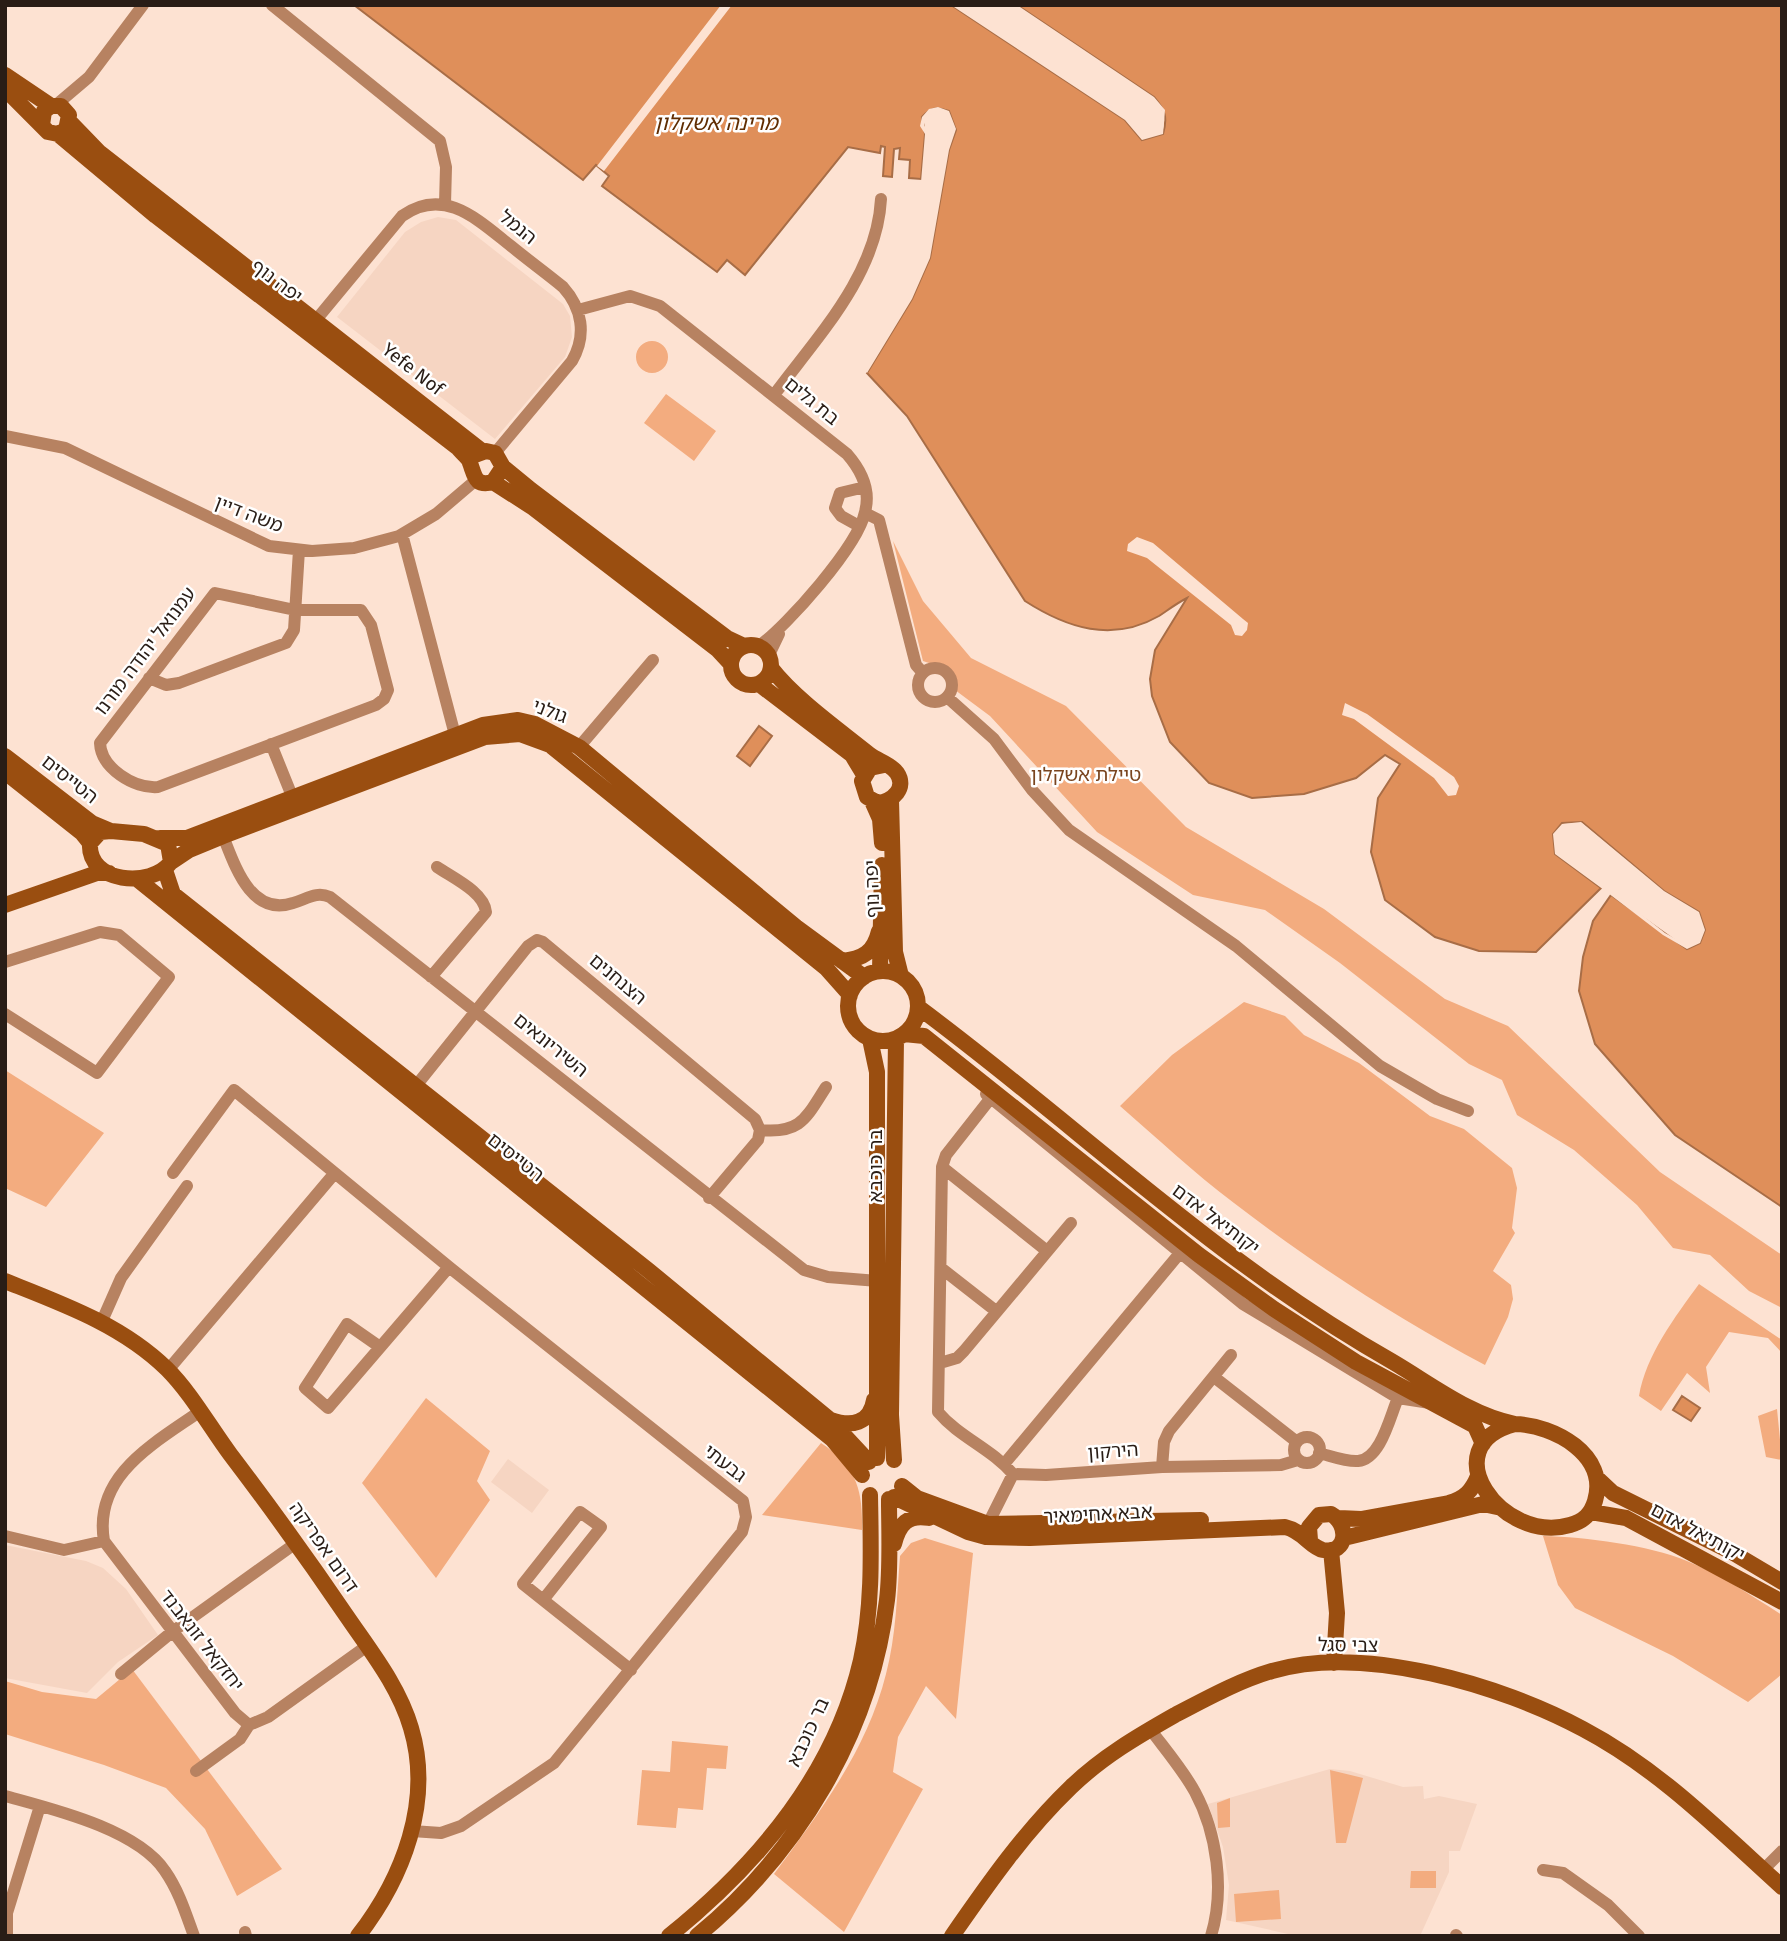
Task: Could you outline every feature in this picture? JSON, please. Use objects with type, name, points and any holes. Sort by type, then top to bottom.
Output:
[{"type":"main road","name":"יפה נוף","points":[[5,75],[62,112],[99,152],[316,320]]},
{"type":"main road","points":[[5,89],[42,125]]},
{"type":"main road","points":[[42,125],[42,115],[62,112],[66,130],[58,134]]},
{"type":"main road","name":"יפה נוף","points":[[42,125],[48,132],[58,134],[156,216],[458,448],[488,459],[716,630],[761,654],[785,683],[884,765]]},
{"type":"main road","name":"Yefe Nof","points":[[316,320],[488,459]]},
{"type":"main road","name":"יפה נוף","points":[[476,480],[471,472],[488,459]]},
{"type":"main road","points":[[488,459],[494,482],[532,507],[718,650],[731,664],[740,681],[759,684],[852,755],[864,775],[864,793],[872,801],[891,800],[898,791],[900,781],[896,772],[884,765],[874,765],[864,775]]},
{"type":"main road","points":[[476,480],[484,484],[494,482]]},
{"type":"main road","points":[[731,664],[735,654],[761,654],[759,684]]},
{"type":"main road","name":"גולני","points":[[111,831],[160,838],[187,838],[455,735],[496,722],[518,720],[551,730],[579,747],[775,909],[864,977]]},
{"type":"main road","name":"גולני","points":[[137,879],[168,866],[189,850],[223,836],[485,737],[503,733],[535,737],[602,785],[827,968],[850,995]]},
{"type":"main road","name":"הטייסים","points":[[5,756],[92,823],[111,831]]},
{"type":"main road","name":"הטייסים","points":[[5,772],[82,833],[96,866],[112,873]]},
{"type":"main road","name":"יפה נוף","points":[[891,800],[895,952],[901,976]]},
{"type":"main road","name":"יפה נוף","points":[[872,801],[882,830],[880,971]]},
{"type":"main road","points":[[64,885],[80,874],[100,832],[111,831]]},
{"type":"main road","name":"הטייסים","points":[[160,838],[168,844],[168,866],[173,894],[832,1438],[870,1465]]},
{"type":"main road","points":[[5,905],[97,873],[112,873],[137,879]]},
{"type":"main road","name":"הטייסים","points":[[137,879],[410,1092],[648,1270],[829,1419],[870,1465]]},
{"type":"main road","points":[[842,961],[859,958],[872,950],[882,915]]},
{"type":"main road","points":[[880,971],[901,976],[912,986],[918,1007],[915,1021],[900,1037],[885,1042],[870,1039],[851,1021],[848,1011],[850,995],[864,977],[880,971]]},
{"type":"main road","name":"יקותיאל אדם","points":[[918,1007],[1173,1213],[1295,1304],[1479,1413],[1515,1424]]},
{"type":"main road","name":"יקותיאל אדם","points":[[900,1037],[924,1036],[1199,1255],[1273,1309],[1356,1362],[1475,1426],[1483,1444]]},
{"type":"main road","name":"בר כוכבא","points":[[894,1460],[891,1415],[900,1037]]},
{"type":"main road","name":"בר כוכבא","points":[[870,1039],[877,1072],[878,1280],[878,1379],[870,1465]]},
{"type":"main road","name":"דרום אפריקה","points":[[5,1281],[102,1321],[168,1370],[296,1543],[401,1699],[412,1729],[417,1791],[412,1831],[401,1867],[358,1936]]},
{"type":"main road","points":[[829,1419],[852,1425],[867,1418],[873,1408],[878,1379]]},
{"type":"main road","points":[[1515,1424],[1538,1427],[1566,1439],[1589,1460],[1598,1487],[1591,1512],[1573,1524],[1549,1527],[1519,1520],[1497,1507],[1482,1504],[1344,1538],[1331,1550],[1320,1549],[1310,1540],[1309,1527],[1315,1517],[1325,1514],[1362,1519],[1462,1499],[1473,1489],[1478,1476],[1477,1459],[1483,1444],[1500,1428],[1515,1424]]},
{"type":"main road","points":[[894,1460],[903,1472],[895,1494],[870,1495],[863,1485],[870,1465],[894,1460]]},
{"type":"main road","points":[[1478,1476],[1497,1507]]},
{"type":"main road","name":"יקותיאל אדם","points":[[1597,1478],[1613,1493],[1730,1551],[1782,1581]]},
{"type":"main road","name":"בר כוכבא","points":[[697,1936],[750,1888],[813,1807],[838,1765],[856,1725],[875,1664],[887,1601],[895,1494]]},
{"type":"main road","name":"אבא אחימאיר","points":[[895,1494],[941,1520],[986,1537],[1030,1538],[1285,1527],[1299,1531],[1310,1540]]},
{"type":"main road","name":"אבא אחימאיר","points":[[895,1494],[917,1498],[988,1524],[1315,1517]]},
{"type":"main road","name":"בר כוכבא","points":[[669,1936],[713,1900],[770,1839],[822,1758],[860,1661],[870,1600],[870,1495]]},
{"type":"main road","name":"יקותיאל אדם","points":[[1591,1512],[1626,1518],[1782,1602]]},
{"type":"main road","points":[[889,1570],[899,1526],[905,1521],[921,1517],[941,1520]]},
{"type":"main road","points":[[1339,1518],[1344,1527],[1344,1538]]},
{"type":"main road","points":[[1331,1550],[1337,1613],[1334,1663]]},
{"type":"main road","name":"צבי סגל","points":[[952,1936],[1020,1843],[1071,1787],[1107,1757],[1150,1729],[1221,1691],[1271,1671],[1334,1663],[1433,1673],[1504,1695],[1584,1729],[1678,1793],[1782,1887]]},
{"type":"street","points":[[62,112],[143,5]]},
{"type":"street","points":[[272,5],[440,141],[446,167],[444,204],[421,205],[402,216],[316,320],[318,338]]},
{"type":"street","points":[[774,396],[847,296],[866,262],[876,241],[881,200]]},
{"type":"street","name":"הנמל","points":[[444,204],[469,212],[553,279],[569,294],[578,310]]},
{"type":"street","name":"בת גלים","points":[[578,310],[620,298],[638,296],[648,300],[847,454],[860,469],[865,487],[866,513]]},
{"type":"street","points":[[488,459],[572,361],[581,332],[578,310]]},
{"type":"street","name":"משה דיין","points":[[5,436],[65,447],[223,527],[269,546],[299,550],[354,548],[402,534],[436,514],[476,480]]},
{"type":"street","points":[[859,526],[841,516],[835,508],[839,493],[865,487]]},
{"type":"street","points":[[761,654],[851,543],[866,513],[878,520],[916,665],[923,673]]},
{"type":"street","points":[[402,534],[455,735]]},
{"type":"street","points":[[149,677],[166,685],[179,683],[286,643],[295,630],[299,550]]},
{"type":"street","name":"עמנואל יהודה מורנו","points":[[215,593],[295,610],[361,610],[371,625],[382,659],[388,690],[384,699],[158,787],[136,786],[101,754],[100,743],[215,593]]},
{"type":"street","points":[[579,747],[653,660]]},
{"type":"street","points":[[937,668],[947,672],[952,682],[947,697],[931,702],[922,695],[918,685],[923,673],[937,668]]},
{"type":"street","points":[[947,697],[994,738],[1032,790],[1069,830],[1236,946],[1380,1066],[1437,1099],[1468,1111]]},
{"type":"street","points":[[271,744],[292,796]]},
{"type":"street","name":"השיריונאים","points":[[223,836],[240,876],[262,901],[277,906],[314,895],[330,897],[477,1010],[709,1198],[804,1270],[828,1277],[878,1280]]},
{"type":"street","points":[[431,977],[486,912],[485,903],[478,896],[437,867]]},
{"type":"street","points":[[5,962],[100,932],[119,935],[169,977],[97,1073],[5,1014]]},
{"type":"street","name":"הצנחנים","points":[[410,1092],[528,946],[537,940],[543,942],[755,1119],[761,1130]]},
{"type":"street","points":[[970,1071],[990,1099],[1243,1304],[1398,1398],[1433,1403]]},
{"type":"street","points":[[709,1198],[758,1140],[761,1130],[793,1129],[804,1120],[826,1087]]},
{"type":"street","name":"גבעתי","points":[[173,1173],[234,1090],[449,1267],[743,1501],[746,1517],[742,1532],[554,1763],[461,1826],[441,1833],[412,1831]]},
{"type":"street","points":[[990,1099],[946,1155],[942,1167],[938,1412],[947,1422],[1009,1469]]},
{"type":"street","points":[[942,1167],[1047,1251]]},
{"type":"street","points":[[168,1370],[334,1174]]},
{"type":"street","points":[[102,1321],[121,1278],[187,1186]]},
{"type":"street","points":[[940,1363],[957,1357],[964,1351],[1071,1223]]},
{"type":"street","points":[[988,1524],[1009,1469],[1180,1254]]},
{"type":"street","points":[[380,1347],[346,1324],[305,1388],[328,1408],[449,1267]]},
{"type":"street","points":[[940,1268],[996,1311]]},
{"type":"street","points":[[1162,1467],[1164,1442],[1169,1432],[1231,1355]]},
{"type":"street","points":[[1214,1377],[1297,1442]]},
{"type":"street","points":[[1320,1453],[1355,1461],[1367,1459],[1376,1449],[1398,1398]]},
{"type":"street","points":[[5,1536],[64,1550],[104,1541],[101,1525],[104,1506],[117,1477],[145,1449],[199,1412]]},
{"type":"street","points":[[1307,1437],[1314,1440],[1320,1453],[1309,1463],[1298,1460],[1294,1453],[1297,1442],[1307,1437]]},
{"type":"street","name":"הירקון","points":[[1009,1469],[1046,1475],[1162,1467],[1280,1465],[1298,1460]]},
{"type":"street","points":[[543,1600],[601,1527],[580,1513],[523,1584],[543,1600],[631,1670]]},
{"type":"street","name":"יחזקאל זונאבנד","points":[[104,1541],[235,1713],[249,1725]]},
{"type":"street","points":[[121,1674],[172,1632],[296,1543]]},
{"type":"street","points":[[196,1771],[240,1739],[249,1725],[268,1717],[367,1646]]},
{"type":"street","points":[[1150,1729],[1194,1790],[1205,1816],[1212,1840],[1217,1890],[1211,1936]]},
{"type":"street","points":[[5,1796],[40,1805],[107,1829],[140,1848],[164,1869],[183,1905],[194,1936]]},
{"type":"street","points":[[7,1936],[7,1913],[40,1805]]},
{"type":"street","points":[[1763,1870],[1782,1851]]},
{"type":"street","points":[[1543,1870],[1563,1873],[1608,1905],[1639,1936]]},
{"type":"shaded area","points":[[438,217],[456,220],[563,304],[570,316],[572,337],[565,357],[495,439],[337,317],[405,232],[421,222]]},
{"type":"shaded area","points":[[508,1459],[549,1490],[532,1513],[491,1482]]},
{"type":"shaded area","points":[[5,1545],[86,1561],[103,1568],[126,1589],[158,1635],[118,1662],[87,1693],[5,1678]]},
{"type":"shaded area","points":[[1330,1769],[1350,1771],[1403,1787],[1423,1786],[1424,1799],[1439,1796],[1477,1804],[1460,1851],[1449,1851],[1449,1872],[1420,1936],[1297,1936],[1226,1920],[1229,1885],[1223,1847],[1208,1804]]},
{"type":"green space","points":[[652,341],[663,346],[668,357],[663,368],[652,373],[641,368],[636,357],[641,346]]},
{"type":"green space","points":[[666,394],[716,431],[694,461],[644,423]]},
{"type":"green space","name":"טיילת אשקלון","points":[[893,541],[923,601],[971,658],[1066,706],[1186,827],[1324,909],[1445,999],[1508,1026],[1660,1172],[1782,1255],[1782,1308],[1749,1291],[1710,1255],[1673,1248],[1637,1205],[1574,1150],[1517,1115],[1502,1080],[1469,1064],[1340,963],[1265,910],[1193,895],[1097,832],[990,716],[955,690],[950,670],[923,661]]},
{"type":"green space","points":[[1244,1002],[1285,1016],[1304,1035],[1359,1063],[1430,1116],[1464,1129],[1512,1168],[1517,1188],[1512,1228],[1515,1233],[1493,1271],[1511,1285],[1513,1299],[1508,1317],[1485,1365],[1388,1309],[1294,1247],[1205,1180],[1120,1106],[1172,1055]]},
{"type":"green space","points":[[5,1070],[104,1133],[46,1207],[5,1188]]},
{"type":"green space","points":[[1699,1284],[1782,1340],[1782,1353],[1768,1338],[1729,1332],[1706,1367],[1710,1393],[1687,1373],[1661,1411],[1639,1396],[1643,1381],[1663,1337]]},
{"type":"green space","points":[[426,1398],[490,1451],[477,1481],[490,1500],[436,1578],[362,1483]]},
{"type":"green space","points":[[1777,1409],[1782,1460],[1766,1457],[1758,1416]]},
{"type":"green space","points":[[821,1443],[842,1461],[855,1480],[861,1502],[862,1530],[762,1515]]},
{"type":"green space","points":[[1543,1536],[1597,1540],[1654,1550],[1687,1561],[1724,1579],[1782,1615],[1782,1674],[1748,1702],[1673,1656],[1575,1608],[1558,1585]]},
{"type":"green space","points":[[925,1538],[973,1553],[956,1719],[926,1686],[898,1737],[893,1772],[923,1789],[844,1932],[774,1874],[825,1804],[867,1729],[878,1702],[892,1645],[900,1556],[911,1543]]},
{"type":"green space","points":[[132,1669],[282,1869],[237,1896],[205,1829],[166,1788],[5,1734],[5,1681],[42,1692],[96,1699]]},
{"type":"green space","points":[[672,1741],[728,1746],[726,1769],[707,1768],[703,1810],[678,1808],[676,1828],[637,1825],[642,1770],[670,1772]]},
{"type":"green space","points":[[1330,1770],[1363,1778],[1346,1843],[1336,1843]]},
{"type":"green space","points":[[1230,1798],[1230,1827],[1218,1828],[1217,1803]]},
{"type":"green space","points":[[1411,1871],[1436,1871],[1436,1888],[1410,1888]]},
{"type":"green space","points":[[1279,1890],[1281,1919],[1236,1922],[1234,1894]]},
{"type":"water","name":"מרינה אשקלון","points":[[354,5],[951,5],[1125,120],[1142,140],[1163,134],[1164,114],[1154,97],[1017,5],[1782,5],[1782,1207],[1675,1135],[1595,1044],[1579,991],[1583,957],[1593,921],[1611,895],[1687,949],[1700,943],[1705,930],[1699,912],[1664,891],[1582,822],[1562,823],[1553,834],[1555,854],[1601,888],[1536,952],[1479,951],[1435,937],[1385,900],[1371,852],[1378,798],[1400,764],[1385,755],[1356,778],[1304,794],[1252,798],[1209,783],[1170,742],[1152,696],[1150,679],[1155,650],[1187,598],[1141,624],[1107,630],[1073,625],[1025,601],[907,416],[867,373],[912,299],[930,258],[949,150],[956,130],[949,111],[934,109],[922,117],[925,134],[921,179],[909,178],[910,160],[899,159],[900,148],[894,149],[892,177],[883,176],[885,147],[881,146],[880,153],[848,147],[745,275],[727,260],[717,272],[602,186],[609,176],[596,165],[583,180]]},
{"type":"water","points":[[759,726],[772,736],[750,766],[737,756]]},
{"type":"water","points":[[1682,1396],[1700,1408],[1691,1421],[1673,1410]]},
{"type":"pier","points":[[721,5],[732,5],[604,171],[597,166]]},
{"type":"pier","points":[[951,5],[957,5],[1127,117],[1143,136],[1160,131],[1162,111],[1152,99],[1013,5],[1017,5],[1154,97],[1165,110],[1163,134],[1142,140],[1125,120]]},
{"type":"pier","points":[[938,107],[949,111],[956,129],[949,150],[930,258],[912,299],[867,373],[865,371],[909,298],[927,257],[945,149],[953,129],[946,114],[937,111],[925,118],[924,125],[929,134],[925,179],[921,182],[925,134],[920,126],[922,117],[929,109]]},
{"type":"pier","points":[[1137,537],[1153,543],[1248,623],[1242,636],[1235,635],[1231,625],[1147,558],[1127,551],[1128,544]]},
{"type":"pier","points":[[1345,703],[1367,714],[1454,777],[1459,786],[1456,795],[1448,796],[1434,778],[1354,719],[1342,715]]},
{"type":"pier","points":[[1581,822],[1664,891],[1699,912],[1705,930],[1700,943],[1687,949],[1663,935],[1608,893],[1613,892],[1665,933],[1687,945],[1698,940],[1701,930],[1696,914],[1662,894],[1580,826],[1563,827],[1557,835],[1558,853],[1603,885],[1604,890],[1555,854],[1553,834],[1562,824]]}]
